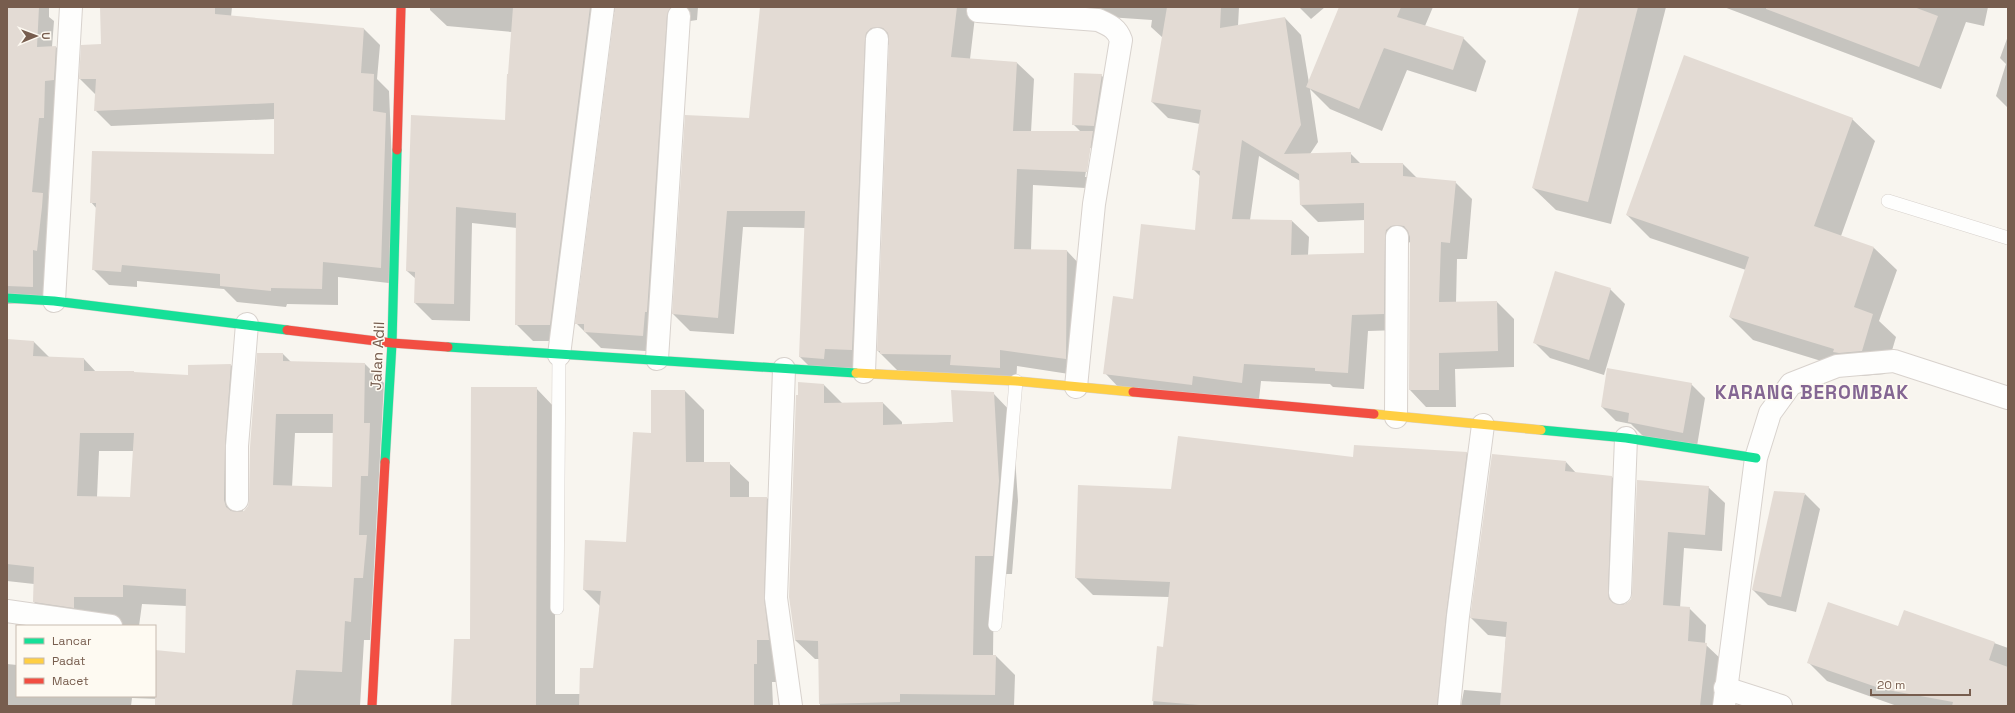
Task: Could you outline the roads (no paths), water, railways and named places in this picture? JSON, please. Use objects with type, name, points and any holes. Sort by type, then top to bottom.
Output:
[{"type":"street","points":[[54,301],[71,7]]},
{"type":"street","name":"Jalan Adil","points":[[372,706],[392,343],[401,7]]},
{"type":"street","points":[[559,355],[603,7]]},
{"type":"street","points":[[978,11],[1098,20],[1110,25],[1118,31],[1121,40],[1094,204],[1076,387]]},
{"type":"street","points":[[657,359],[680,16]]},
{"type":"street","points":[[864,372],[877,39]]},
{"type":"street","points":[[1396,417],[1397,238]]},
{"type":"street","points":[[7,298],[54,301],[392,343],[559,355],[657,359],[784,369],[1016,381],[1626,438],[1756,458]]},
{"type":"street","points":[[237,500],[237,446],[247,324]]},
{"type":"street","points":[[1781,706],[1724,697],[1756,458],[1770,413],[1791,384],[1837,366],[1894,361],[2008,398]]},
{"type":"street","points":[[784,369],[776,598],[791,706]]},
{"type":"street","points":[[1449,706],[1458,616],[1483,425]]},
{"type":"street","points":[[1620,593],[1626,438]]},
{"type":"street","points":[[7,611],[104,625]]},
{"type":"lane","points":[[1888,201],[2008,238]]},
{"type":"lane","points":[[557,608],[559,355]]},
{"type":"lane","points":[[995,625],[1016,381]]},
{"type":"district","name":"KARANG BEROMBAK","points":[[1812,392]]}]
